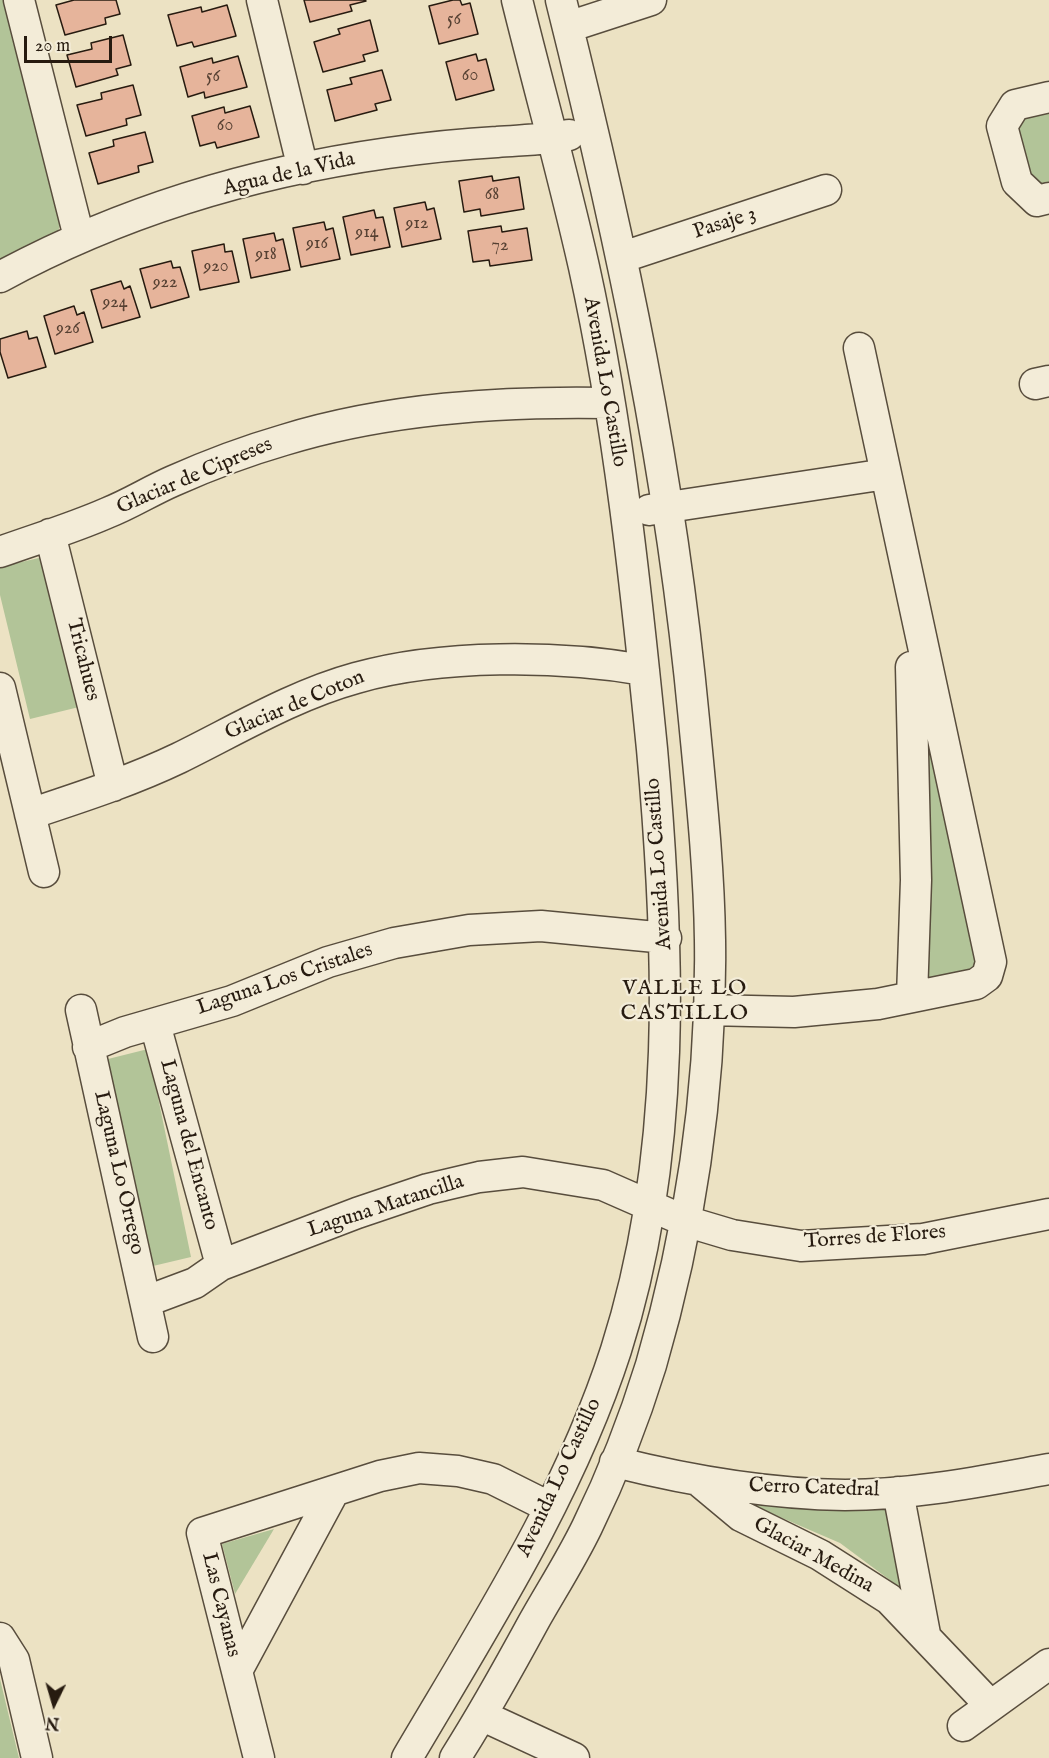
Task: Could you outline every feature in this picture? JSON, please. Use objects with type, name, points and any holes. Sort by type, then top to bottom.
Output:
[{"type":"street","points":[[19,0],[79,237]]},
{"type":"street","points":[[262,0],[303,169]]},
{"type":"street","name":"Avenida Lo Castillo","points":[[455,1758],[483,1716],[587,1527],[615,1462],[649,1371],[669,1300],[662,1101],[667,1007],[666,938],[660,841],[627,514],[584,269],[517,0]]},
{"type":"street","points":[[565,14],[651,0]]},
{"type":"street","name":"Avenida Lo Castillo","points":[[407,1758],[504,1594],[589,1425],[617,1348],[639,1262],[667,1213],[697,1145],[708,1010],[710,941],[705,836],[689,672],[669,507],[623,257],[565,14]]},
{"type":"street","points":[[1049,97],[1015,105],[1002,126],[1017,182],[1037,201],[1049,198]]},
{"type":"street","name":"Agua de la Vida","points":[[0,277],[79,237],[179,201],[303,169],[446,146],[552,139],[593,130]]},
{"type":"street","name":"Pasaje 3","points":[[623,257],[826,190]]},
{"type":"street","points":[[708,1010],[794,1012],[878,1004],[976,984],[987,976],[992,962],[859,348]]},
{"type":"street","name":"Glaciar de Cipreses","points":[[0,552],[107,513],[171,482],[285,439],[343,425],[401,415],[507,404],[609,403]]},
{"type":"street","points":[[627,514],[886,474]]},
{"type":"street","name":"Tricahues","points":[[50,534],[113,786]]},
{"type":"street","points":[[906,571],[914,706],[916,880],[912,997]]},
{"type":"street","name":"Glaciar de Coton","points":[[30,814],[113,786],[353,678],[400,667],[550,660],[604,663],[644,670]]},
{"type":"street","points":[[0,687],[45,872]]},
{"type":"street","name":"Laguna Los Cristales","points":[[88,1047],[125,1032],[232,1001],[328,962],[394,943],[458,932],[541,926],[666,938]]},
{"type":"street","name":"Laguna Lo Orrego","points":[[81,1010],[147,1301],[153,1337]]},
{"type":"street","name":"Laguna del Encanto","points":[[154,1024],[221,1265]]},
{"type":"street","name":"Laguna Matancilla","points":[[147,1301],[195,1283],[221,1265],[367,1209],[428,1189],[479,1177],[524,1172],[603,1185],[667,1213]]},
{"type":"street","name":"Torres de Flores","points":[[667,1213],[732,1235],[801,1246],[923,1239],[1049,1214]]},
{"type":"street","name":"Cerro Catedral","points":[[615,1462],[698,1480],[796,1492],[846,1495],[960,1485],[1049,1469]]},
{"type":"street","name":"Las Cayanas","points":[[258,1758],[202,1533],[380,1476],[419,1468],[458,1471],[493,1479],[549,1507]]},
{"type":"street","name":"Glaciar Medina","points":[[698,1480],[741,1516],[858,1577],[889,1599],[990,1705]]},
{"type":"street","name":"Las Cayanas","points":[[237,1671],[334,1491]]},
{"type":"street","points":[[898,1492],[924,1634]]},
{"type":"street","points":[[0,1638],[14,1660],[37,1758]]},
{"type":"street","points":[[963,1726],[1049,1664]]},
{"type":"street","points":[[483,1716],[574,1758]]},
{"type":"green space","points":[[0,0],[5,0],[61,223],[55,239],[0,263]]},
{"type":"green space","points":[[1049,97],[1049,198],[1017,182],[1015,105]]},
{"type":"green space","points":[[43,557],[79,707],[30,719],[0,595],[0,567]]},
{"type":"green space","points":[[923,700],[981,957],[975,969],[919,987]]},
{"type":"green space","points":[[148,1049],[191,1257],[153,1266],[104,1060]]},
{"type":"green space","points":[[745,1502],[887,1505],[902,1589],[840,1543]]},
{"type":"green space","points":[[274,1529],[235,1594],[222,1544]]},
{"type":"green space","points":[[0,1679],[19,1758],[0,1758]]},
{"type":"building","points":[[74,0],[116,0],[120,14],[105,18],[106,24],[65,35],[56,5]]},
{"type":"building","points":[[304,0],[366,1],[350,5],[352,11],[310,22]]},
{"type":"building","points":[[460,0],[462,5],[470,3],[478,34],[439,44],[429,6]]},
{"type":"building","points":[[227,5],[236,36],[194,47],[192,42],[177,46],[168,15],[201,7],[202,12]]},
{"type":"building","points":[[370,20],[378,51],[363,55],[365,61],[323,72],[314,42],[340,34],[338,29]]},
{"type":"building","points":[[123,35],[131,65],[116,69],[118,75],[76,87],[67,55],[92,49],[91,43]]},
{"type":"building","points":[[476,54],[478,61],[486,59],[494,90],[456,100],[446,62]]},
{"type":"building","points":[[238,56],[247,87],[205,98],[204,92],[188,97],[180,67],[212,58],[213,63]]},
{"type":"building","points":[[382,70],[391,100],[375,104],[377,110],[335,121],[327,90],[352,84],[350,78]]},
{"type":"building","points":[[133,85],[141,115],[126,119],[127,125],[86,136],[77,105],[102,99],[101,93]]},
{"type":"building","points":[[250,106],[259,137],[217,148],[215,142],[200,146],[192,116],[224,107],[225,113]]},
{"type":"building","points":[[145,132],[153,162],[138,166],[139,172],[98,184],[89,153],[114,146],[113,140]]},
{"type":"building","points":[[492,176],[493,181],[519,177],[524,209],[481,216],[480,209],[464,212],[459,181]]},
{"type":"building","points":[[425,202],[427,210],[434,208],[441,239],[402,247],[394,208]]},
{"type":"building","points":[[374,210],[376,218],[383,217],[390,247],[351,255],[343,217]]},
{"type":"building","points":[[324,222],[326,230],[333,228],[340,259],[301,267],[293,228]]},
{"type":"building","points":[[501,226],[502,232],[527,228],[532,260],[490,266],[489,260],[473,262],[468,231]]},
{"type":"building","points":[[274,233],[276,241],[283,239],[290,270],[251,278],[243,239]]},
{"type":"building","points":[[224,244],[225,252],[232,251],[239,282],[200,290],[192,251]]},
{"type":"building","points":[[171,261],[173,268],[180,267],[189,297],[151,308],[140,269]]},
{"type":"building","points":[[121,281],[124,289],[130,286],[140,317],[102,328],[91,290]]},
{"type":"building","points":[[74,306],[77,315],[84,312],[93,342],[55,354],[44,316]]},
{"type":"building","points":[[27,331],[29,339],[37,337],[46,367],[8,378],[0,352],[0,339]]},
{"type":"district","name":"VALLE LO CASTILLO","points":[[685,1002]]}]
